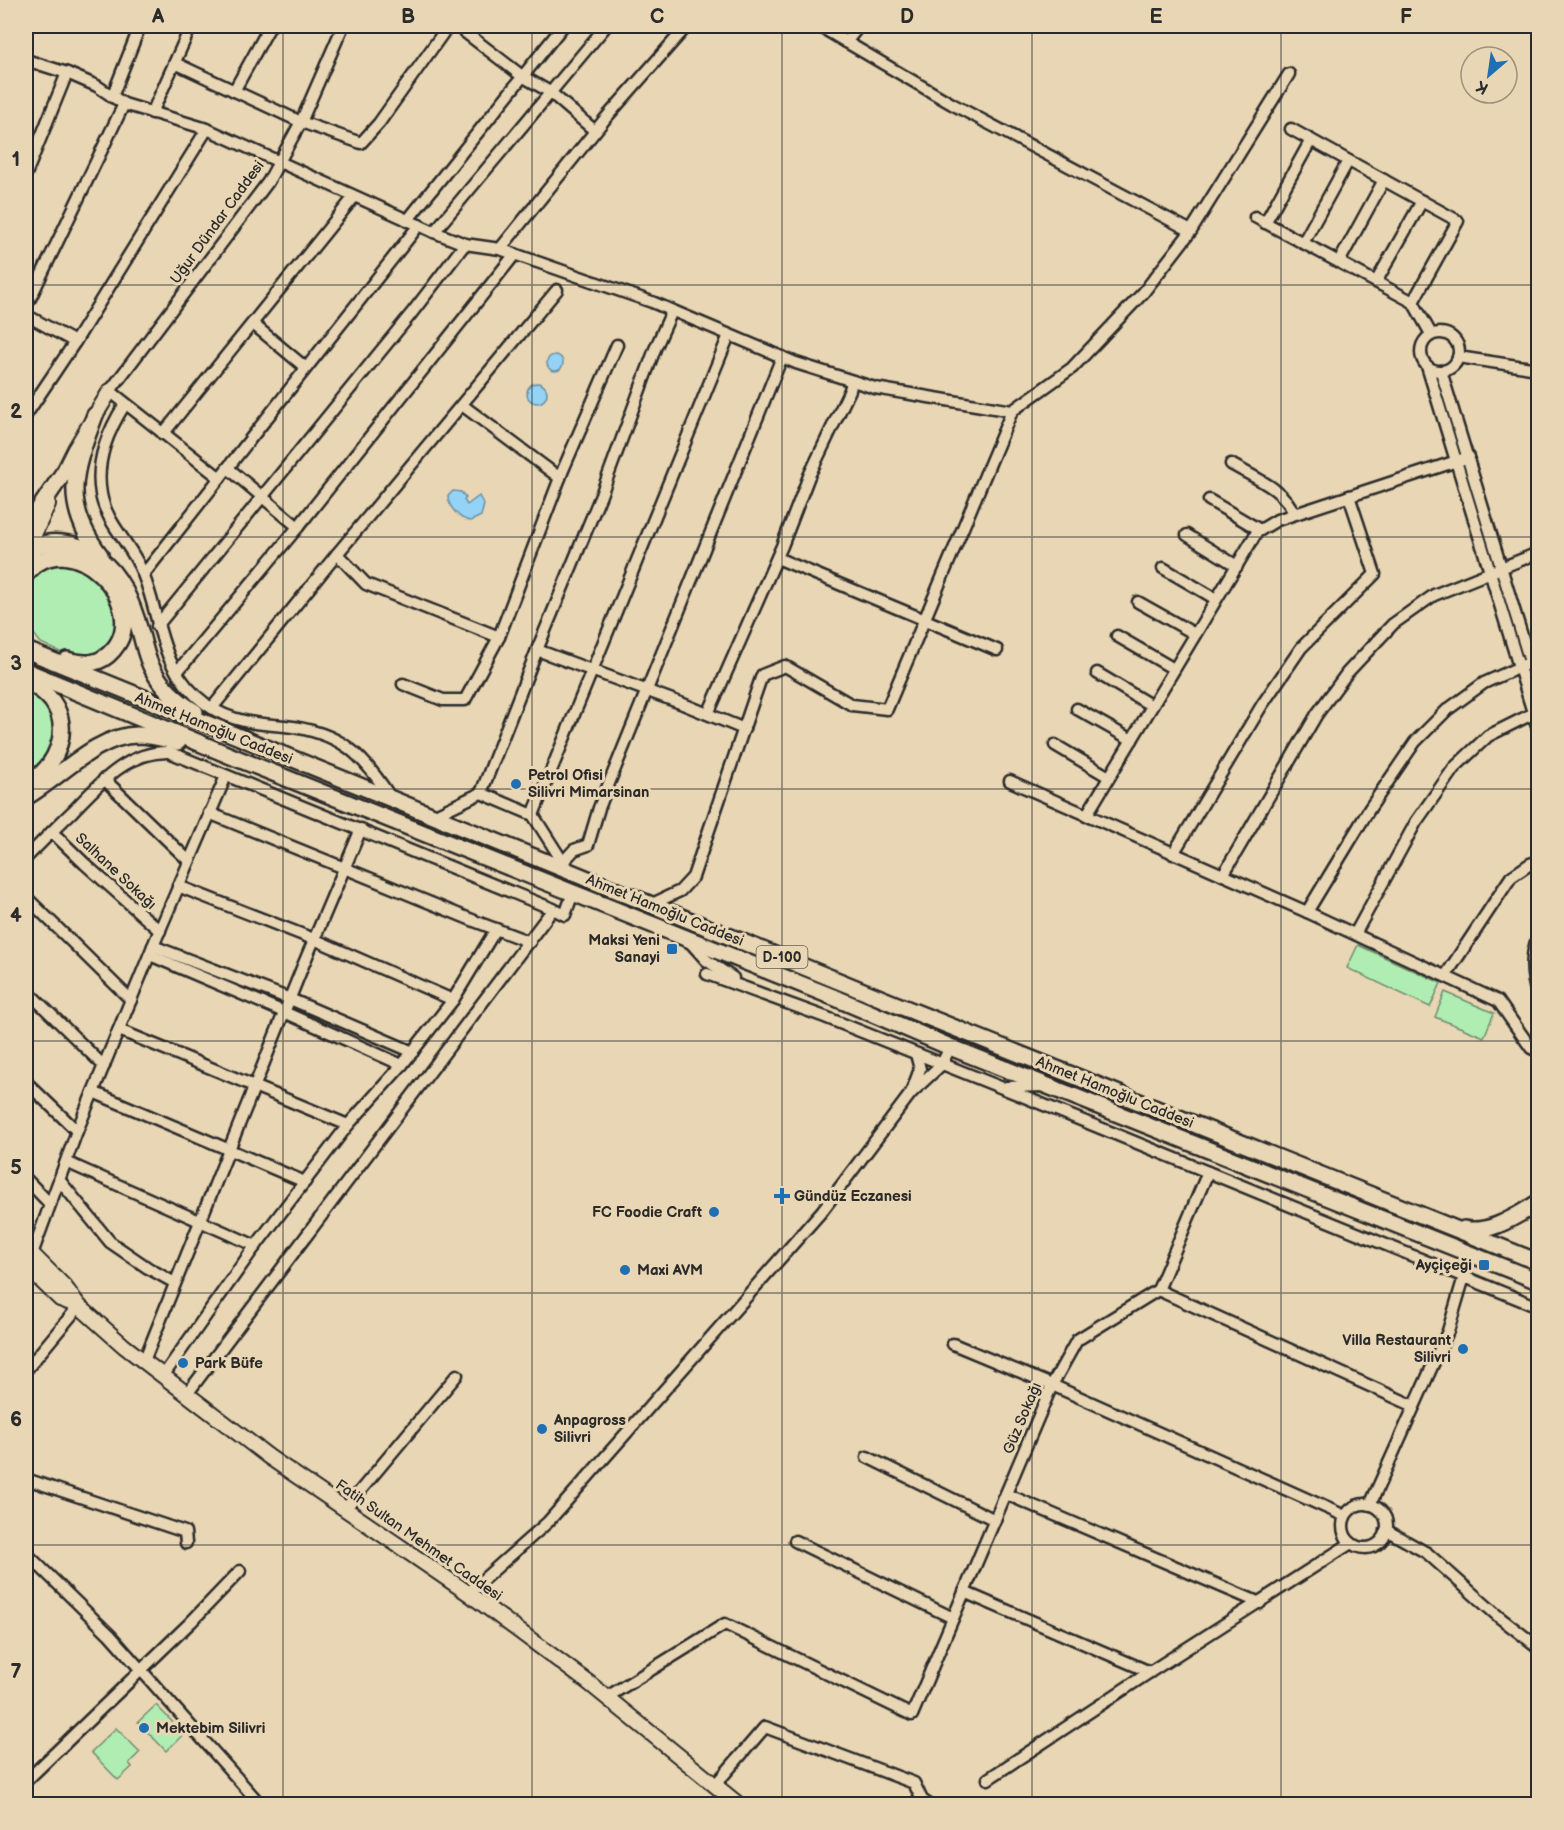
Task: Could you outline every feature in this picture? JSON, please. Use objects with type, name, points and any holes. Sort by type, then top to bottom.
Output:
[{"type":"highway","points":[[95,415],[76,471],[74,496],[84,530],[117,576],[130,600],[147,657],[160,682],[182,704],[253,744]]},
{"type":"highway","points":[[26,528],[64,472]]},
{"type":"highway","points":[[26,554],[44,543],[66,543],[79,546],[107,565]]},
{"type":"highway","points":[[26,574],[36,563],[56,556],[87,563],[98,570],[111,587],[118,598],[123,619],[121,639],[115,648],[100,661],[91,664],[66,660],[26,648]]},
{"type":"highway","name":"Ahmet Hamoğlu Caddesi","points":[[26,648],[253,744],[566,867],[906,1009],[1539,1262]]},
{"type":"highway","name":"Ahmet Hamoğlu Caddesi","points":[[26,671],[950,1047],[1539,1281]]},
{"type":"highway","points":[[26,680],[43,691],[51,700],[57,710],[62,729],[61,741],[52,761],[37,778],[26,784]]},
{"type":"highway","points":[[26,797],[101,745],[129,736],[154,736],[231,756]]},
{"type":"highway","points":[[1440,1223],[1470,1230],[1492,1228],[1536,1206]]},
{"type":"main road","points":[[26,554],[64,472],[110,391]]},
{"type":"main road","name":"Fatih Sultan Mehmet Caddesi","points":[[27,1258],[64,1286],[79,1306],[163,1376],[269,1457],[468,1593],[607,1697],[738,1804]]},
{"type":"street","points":[[112,97],[140,26]]},
{"type":"street","points":[[152,113],[191,26]]},
{"type":"street","points":[[234,91],[270,26]]},
{"type":"street","name":"Uğur Dündar Caddesi","points":[[110,391],[268,182],[301,122],[343,26]]},
{"type":"street","points":[[457,26],[522,76],[550,92],[595,131]]},
{"type":"street","points":[[407,221],[563,26]]},
{"type":"street","points":[[434,232],[606,26]]},
{"type":"street","points":[[500,249],[595,131],[687,26]]},
{"type":"street","points":[[819,26],[952,104],[1191,231]]},
{"type":"street","points":[[846,42],[859,26]]},
{"type":"street","points":[[175,63],[301,122],[361,143],[379,123],[443,27]]},
{"type":"street","points":[[26,60],[67,73],[97,86],[124,104],[207,129],[407,221],[465,244],[500,249],[515,254],[672,311],[783,357],[852,381],[875,388],[1012,411]]},
{"type":"street","points":[[26,174],[67,73]]},
{"type":"street","points":[[652,904],[680,891],[693,876],[762,675],[785,666],[852,705],[887,709],[1012,411],[1072,368],[1143,293],[1191,231],[1288,74]]},
{"type":"street","points":[[26,307],[124,104]]},
{"type":"street","points":[[26,415],[75,342],[207,129]]},
{"type":"street","points":[[1291,129],[1458,221],[1413,302]]},
{"type":"street","points":[[1311,140],[1260,220],[1413,302],[1431,334]]},
{"type":"street","points":[[1303,243],[1348,161]]},
{"type":"street","points":[[1339,262],[1384,180]]},
{"type":"street","points":[[164,434],[354,197]]},
{"type":"street","points":[[1376,282],[1422,201]]},
{"type":"street","points":[[144,574],[419,225]]},
{"type":"street","points":[[157,626],[411,314],[465,244]]},
{"type":"street","points":[[177,672],[298,527],[515,254]]},
{"type":"street","points":[[212,708],[557,290]]},
{"type":"street","points":[[433,816],[481,793],[601,495],[655,349],[672,311]]},
{"type":"street","points":[[26,315],[75,342]]},
{"type":"street","points":[[253,324],[306,368]]},
{"type":"street","points":[[1427,366],[1442,371],[1453,365],[1458,357],[1459,349],[1451,337],[1444,333],[1431,334],[1422,345],[1422,358],[1463,459]]},
{"type":"street","points":[[533,815],[729,335]]},
{"type":"street","points":[[403,684],[443,700],[465,699],[499,637],[560,478],[617,345]]},
{"type":"street","points":[[566,867],[574,849],[588,845],[599,808],[783,357]]},
{"type":"street","points":[[1458,357],[1539,369]]},
{"type":"street","points":[[1442,371],[1463,459],[1496,568],[1539,688]]},
{"type":"street","points":[[708,714],[852,381]]},
{"type":"street","points":[[110,391],[220,478]]},
{"type":"street","points":[[125,404],[110,430],[103,449],[101,493],[105,507],[144,574],[157,626],[170,661],[177,672],[196,696],[212,708],[244,722],[301,728],[332,738],[359,755],[392,800]]},
{"type":"street","points":[[462,405],[560,478]]},
{"type":"street","points":[[1086,816],[1260,530],[1277,520],[1294,514],[1463,459]]},
{"type":"street","points":[[1231,464],[1284,496],[1294,514]]},
{"type":"street","points":[[228,468],[298,527]]},
{"type":"street","points":[[1173,854],[1262,705],[1301,648],[1375,574],[1349,496]]},
{"type":"street","points":[[1209,501],[1260,530]]},
{"type":"street","points":[[1187,535],[1236,566]]},
{"type":"street","points":[[1223,875],[1317,714],[1347,673],[1393,624],[1434,595],[1496,568],[1539,553]]},
{"type":"street","points":[[337,554],[366,584],[499,637]]},
{"type":"street","points":[[777,558],[997,650]]},
{"type":"street","points":[[1163,568],[1216,599]]},
{"type":"street","points":[[1496,568],[1519,666],[1536,712],[1539,729]]},
{"type":"street","points":[[1138,602],[1195,634]]},
{"type":"street","points":[[1117,636],[1174,669]]},
{"type":"street","points":[[537,650],[744,729]]},
{"type":"street","points":[[1306,912],[1370,808],[1415,742],[1456,703],[1484,683],[1531,662]]},
{"type":"street","points":[[1097,673],[1152,706]]},
{"type":"street","points":[[1077,709],[1132,740]]},
{"type":"street","points":[[1355,934],[1416,822],[1454,768],[1488,736],[1536,712]]},
{"type":"street","points":[[1055,745],[1109,777]]},
{"type":"street","points":[[26,858],[104,779],[141,756],[169,752],[566,915],[573,893]]},
{"type":"street","points":[[27,1258],[60,1181],[76,1131],[226,776]]},
{"type":"street","points":[[104,779],[189,861]]},
{"type":"street","points":[[1010,781],[1446,975],[1498,1001],[1531,1048],[1539,1051]]},
{"type":"street","points":[[481,793],[533,815],[566,867]]},
{"type":"street","points":[[209,813],[530,942]]},
{"type":"street","points":[[144,1361],[284,1012],[361,830]]},
{"type":"street","name":"Salhane Sokağı","points":[[52,832],[160,931]]},
{"type":"street","points":[[1446,975],[1511,877],[1530,864],[1539,861]]},
{"type":"street","points":[[178,886],[316,940],[453,1000]]},
{"type":"street","points":[[26,897],[131,1000]]},
{"type":"street","points":[[187,1394],[553,909]]},
{"type":"street","points":[[163,1376],[256,1246],[348,1125],[413,1052],[453,1000],[496,929]]},
{"type":"street","points":[[1539,936],[1535,945],[1532,966],[1534,984],[1539,997]]},
{"type":"street","points":[[686,938],[706,960],[724,973],[766,994]]},
{"type":"street","points":[[151,951],[290,999],[413,1052]]},
{"type":"street","points":[[151,951],[402,1065]]},
{"type":"street","points":[[707,974],[766,994],[1000,1087],[1539,1307]]},
{"type":"street","points":[[26,990],[104,1066]]},
{"type":"street","points":[[118,1030],[348,1125]]},
{"type":"street","points":[[468,1593],[548,1522],[822,1211],[911,1093],[942,1064],[950,1047]]},
{"type":"street","points":[[911,1093],[920,1069],[916,1054]]},
{"type":"street","points":[[26,1082],[76,1131]]},
{"type":"street","points":[[1000,1087],[1050,1086]]},
{"type":"street","points":[[93,1092],[305,1182]]},
{"type":"street","points":[[66,1162],[256,1246]]},
{"type":"street","points":[[1209,1172],[1158,1290],[1414,1406]]},
{"type":"street","points":[[26,1179],[50,1204]]},
{"type":"street","points":[[60,1181],[110,1242],[175,1283]]},
{"type":"street","points":[[1370,1504],[1448,1331],[1471,1253]]},
{"type":"street","name":"Güz Sokağı","points":[[607,1697],[726,1624],[912,1715],[1052,1386],[1077,1340],[1158,1290]]},
{"type":"street","points":[[26,1370],[79,1306]]},
{"type":"street","points":[[953,1344],[1345,1516]]},
{"type":"street","points":[[345,1509],[457,1375]]},
{"type":"street","points":[[867,1457],[995,1520]]},
{"type":"street","points":[[26,1479],[185,1532],[186,1543]]},
{"type":"street","points":[[1006,1494],[1260,1603]]},
{"type":"street","points":[[1370,1504],[1381,1511],[1385,1517],[1386,1530],[1379,1543],[1365,1548],[1351,1543],[1343,1530],[1345,1516],[1356,1506],[1370,1504]]},
{"type":"street","points":[[1386,1530],[1427,1553],[1499,1617],[1539,1647]]},
{"type":"street","points":[[795,1541],[953,1618]]},
{"type":"street","points":[[988,1779],[1351,1543]]},
{"type":"street","points":[[26,1553],[110,1635],[260,1804]]},
{"type":"street","points":[[26,1781],[191,1622],[240,1571]]},
{"type":"street","points":[[964,1592],[1150,1672]]},
{"type":"street","points":[[714,1785],[765,1727],[914,1783],[922,1800],[928,1804]]},
{"type":"green space","points":[[61,563],[73,564],[100,578],[118,608],[113,648],[81,662],[41,643],[26,624],[26,584],[33,575],[47,566]]},
{"type":"green space","points":[[26,691],[45,703],[58,724],[55,752],[26,781]]},
{"type":"green space","points":[[1358,945],[1441,983],[1430,1007],[1347,968]]},
{"type":"green space","points":[[1445,992],[1494,1013],[1484,1037],[1435,1017]]},
{"type":"green space","points":[[156,1705],[184,1734],[166,1751],[138,1722]]},
{"type":"green space","points":[[116,1728],[140,1752],[129,1763],[132,1767],[118,1780],[91,1752]]},
{"type":"water","points":[[555,355],[563,363],[555,371],[547,363]]},
{"type":"water","points":[[537,383],[544,386],[547,393],[544,400],[537,403],[530,400],[527,393],[530,386]]},
{"type":"water","points":[[453,491],[461,492],[466,498],[464,500],[467,505],[479,496],[484,505],[481,516],[471,521],[459,516],[452,508],[448,496]]},
{"type":"place","name":"Petrol Ofisi Silivri Mimarsinan","points":[[516,784]]},
{"type":"place","name":"Maksi Yeni Sanayi","points":[[672,949]]},
{"type":"place","name":"Gündüz Eczanesi","points":[[782,1196]]},
{"type":"place","name":"FC Foodie Craft","points":[[714,1212]]},
{"type":"place","name":"Ayçiçeği","points":[[1484,1265]]},
{"type":"place","name":"Maxi AVM","points":[[625,1270]]},
{"type":"place","name":"Villa Restaurant Silivri","points":[[1463,1349]]},
{"type":"place","name":"Park Büfe","points":[[183,1363]]},
{"type":"place","name":"Anpagross Silivri","points":[[542,1429]]},
{"type":"place","name":"Mektebim Silivri","points":[[144,1728]]}]
